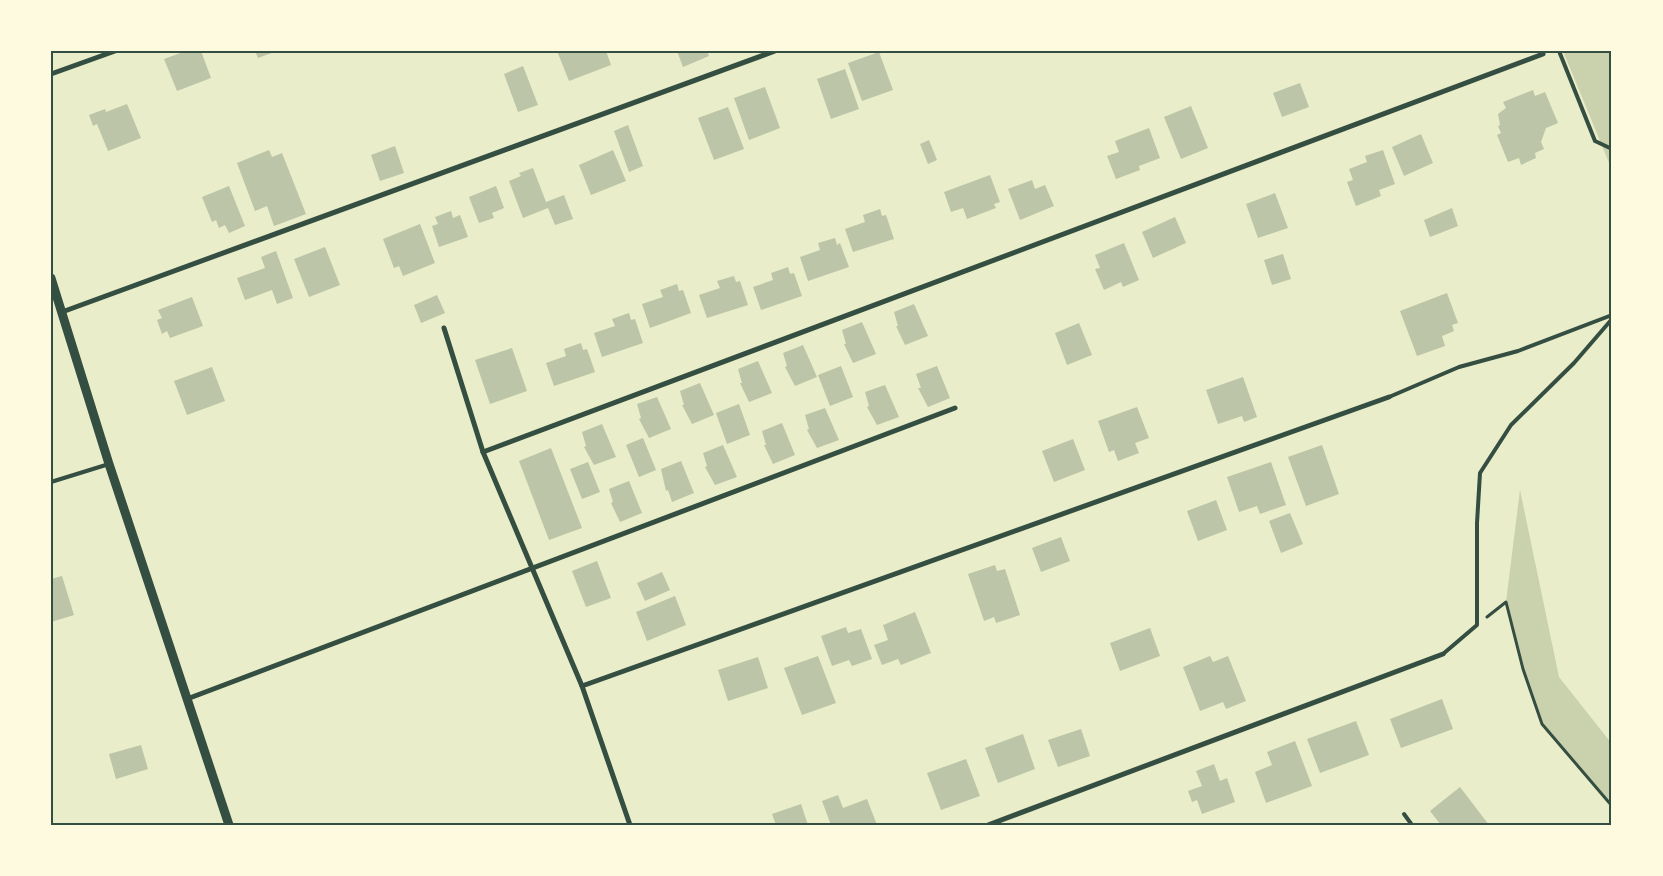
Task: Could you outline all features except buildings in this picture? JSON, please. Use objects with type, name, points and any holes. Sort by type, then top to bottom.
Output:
[{"type":"street","points":[[51,74],[115,51]]},
{"type":"street","points":[[62,312],[776,51]]},
{"type":"street","points":[[483,452],[1543,54]]},
{"type":"street","points":[[51,278],[109,464],[229,825]]},
{"type":"street","points":[[444,328],[483,452],[534,567],[582,686],[630,825]]},
{"type":"street","points":[[582,686],[1389,398]]},
{"type":"street","points":[[187,699],[955,408]]},
{"type":"street","points":[[988,825],[1443,654]]},
{"type":"lane","points":[[1559,51],[1595,141],[1612,149]]},
{"type":"lane","points":[[1389,398],[1459,366],[1518,351],[1612,315]]},
{"type":"lane","points":[[1443,654],[1477,625],[1477,523],[1480,473],[1511,425],[1574,363],[1612,319]]},
{"type":"lane","points":[[51,482],[109,464]]},
{"type":"lane","points":[[1404,814],[1412,825]]},
{"type":"path","points":[[1477,625],[1506,602],[1523,669],[1542,724],[1612,806]]},
{"type":"green space","points":[[1563,51],[1612,51],[1612,170]]},
{"type":"green space","points":[[1520,490],[1559,677],[1612,744],[1612,806],[1542,724],[1523,669],[1506,602]]}]
